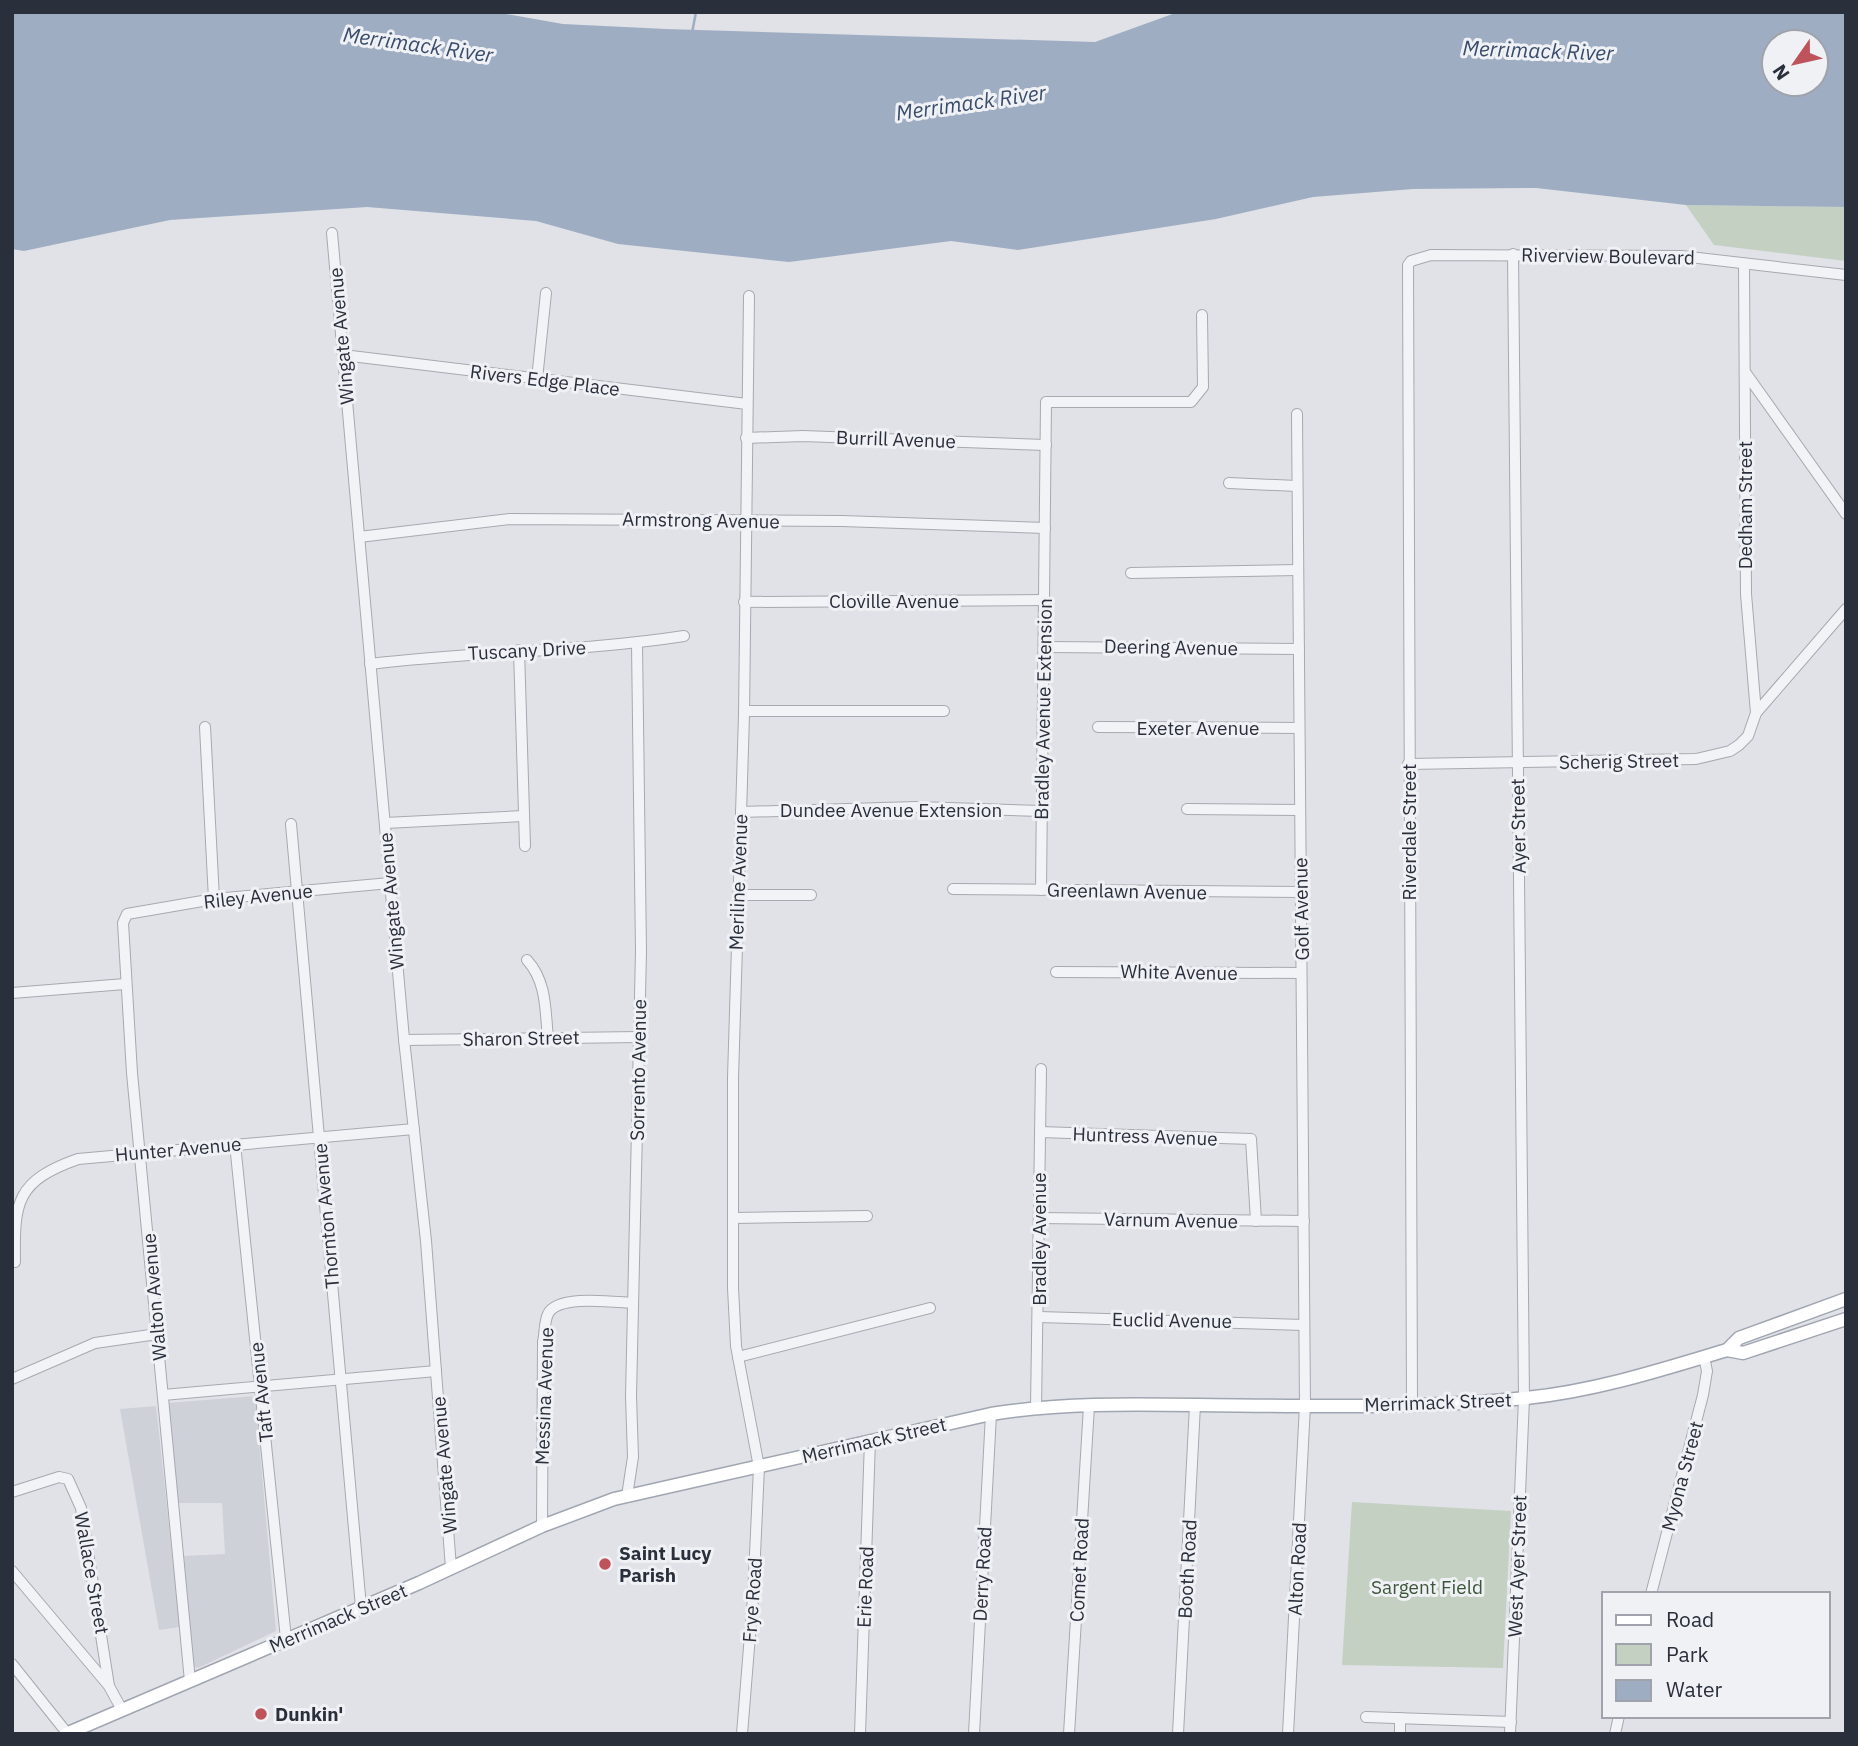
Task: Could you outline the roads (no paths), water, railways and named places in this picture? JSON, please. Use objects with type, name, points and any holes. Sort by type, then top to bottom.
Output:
[{"type":"main road","points":[[1727,1350],[1739,1338],[1846,1299]]},
{"type":"main road","points":[[1727,1350],[1743,1353],[1846,1319]]},
{"type":"main road","name":"Merrimack Street","points":[[67,1733],[542,1526],[627,1496],[870,1440],[991,1414],[1035,1408],[1412,1404],[1524,1398],[1591,1388],[1727,1350]]},
{"type":"street","name":"Wingate Avenue","points":[[332,233],[436,1371],[451,1567]]},
{"type":"street","name":"Riverview Boulevard","points":[[1412,261],[1432,256],[1513,254],[1681,256],[1846,275]]},
{"type":"street","name":"Ayer Street","points":[[1513,254],[1524,1398]]},
{"type":"street","name":"Riverdale Street","points":[[1412,261],[1406,273],[1412,1404]]},
{"type":"street","name":"Dedham Street","points":[[1742,743],[1756,713],[1746,594],[1744,264]]},
{"type":"street","points":[[537,379],[546,293]]},
{"type":"street","name":"Meriline Avenue","points":[[749,296],[744,711],[733,1078],[733,1288],[738,1357],[759,1467]]},
{"type":"street","points":[[1045,528],[1046,402],[1184,403],[1197,397],[1203,382],[1202,315]]},
{"type":"street","name":"Rivers Edge Place","points":[[343,355],[747,404]]},
{"type":"street","points":[[1745,372],[1846,514]]},
{"type":"street","name":"Golf Avenue","points":[[1297,414],[1305,1405]]},
{"type":"street","name":"Burrill Avenue","points":[[746,438],[803,436],[1046,446]]},
{"type":"street","points":[[1229,483],[1297,486]]},
{"type":"street","name":"Armstrong Avenue","points":[[359,537],[510,519],[863,522],[1045,528]]},
{"type":"street","name":"Bradley Avenue Extension","points":[[1041,890],[1045,528]]},
{"type":"street","points":[[1131,573],[1298,570]]},
{"type":"street","name":"Cloville Avenue","points":[[744,601],[1044,600]]},
{"type":"street","points":[[1756,713],[1846,609]]},
{"type":"street","name":"Tuscany Drive","points":[[370,664],[447,654],[637,643],[684,636]]},
{"type":"street","name":"Sorrento Avenue","points":[[627,1496],[633,1457],[633,1303],[641,879],[637,643]]},
{"type":"street","name":"Deering Avenue","points":[[1044,647],[1299,649]]},
{"type":"street","points":[[519,650],[525,846]]},
{"type":"street","points":[[744,711],[944,711]]},
{"type":"street","points":[[205,727],[214,899]]},
{"type":"street","name":"Exeter Avenue","points":[[1098,727],[1299,728]]},
{"type":"street","name":"Scherig Street","points":[[1408,764],[1696,759],[1730,751],[1742,743]]},
{"type":"street","name":"Dundee Avenue Extension","points":[[741,812],[917,807],[1042,811]]},
{"type":"street","points":[[1187,809],[1300,810]]},
{"type":"street","points":[[384,823],[524,816]]},
{"type":"street","name":"Thornton Avenue","points":[[291,824],[361,1607]]},
{"type":"street","name":"Riley Avenue","points":[[127,914],[214,899],[390,883]]},
{"type":"street","name":"Greenlawn Avenue","points":[[953,890],[1301,892]]},
{"type":"street","points":[[739,895],[811,895]]},
{"type":"street","name":"Walton Avenue","points":[[127,914],[123,935],[125,984],[190,1681]]},
{"type":"street","points":[[527,960],[543,985],[548,1038]]},
{"type":"street","name":"White Avenue","points":[[1056,972],[1301,973]]},
{"type":"street","points":[[12,993],[125,984]]},
{"type":"street","name":"Sharon Street","points":[[404,1040],[639,1037]]},
{"type":"street","name":"Bradley Avenue","points":[[1035,1408],[1039,1317],[1041,1069]]},
{"type":"street","name":"Hunter Avenue","points":[[15,1262],[16,1208],[33,1183],[78,1159],[414,1129]]},
{"type":"street","name":"Huntress Avenue","points":[[1040,1132],[1251,1139],[1255,1222]]},
{"type":"street","name":"Taft Avenue","points":[[235,1144],[286,1639]]},
{"type":"street","points":[[733,1218],[867,1216]]},
{"type":"street","name":"Varnum Avenue","points":[[1039,1218],[1304,1221]]},
{"type":"street","name":"Messina Avenue","points":[[542,1526],[543,1342],[547,1315],[553,1308],[569,1301],[633,1303]]},
{"type":"street","points":[[738,1357],[930,1308]]},
{"type":"street","name":"Euclid Avenue","points":[[1039,1317],[1304,1325]]},
{"type":"street","points":[[12,1378],[95,1343],[158,1334]]},
{"type":"street","name":"Myona Street","points":[[1652,1592],[1707,1378],[1704,1357]]},
{"type":"street","points":[[163,1395],[436,1371]]},
{"type":"street","name":"West Ayer Street","points":[[1510,1734],[1524,1398]]},
{"type":"street","name":"Booth Road","points":[[1178,1734],[1195,1405]]},
{"type":"street","name":"Alton Road","points":[[1288,1734],[1305,1405]]},
{"type":"street","name":"Comet Road","points":[[1069,1734],[1089,1406]]},
{"type":"street","name":"Derry Road","points":[[974,1734],[991,1414]]},
{"type":"street","name":"Erie Road","points":[[860,1734],[870,1440]]},
{"type":"street","name":"Frye Road","points":[[742,1734],[753,1598],[759,1467]]},
{"type":"street","name":"Wallace Street","points":[[12,1492],[59,1477],[68,1479],[75,1489],[82,1508],[109,1686]]},
{"type":"street","name":"Wallace Street","points":[[12,1571],[109,1686],[122,1710]]},
{"type":"street","points":[[12,1664],[67,1733]]},
{"type":"street","points":[[1366,1717],[1511,1722]]},
{"type":"street","points":[[1400,1734],[1401,1718]]},
{"type":"water","name":"Merrimack River","points":[[12,12],[495,12],[563,24],[1095,42],[1178,12],[1846,12],[1846,207],[1686,205],[1536,188],[1413,189],[1313,197],[1216,219],[1018,250],[951,241],[789,262],[618,244],[536,221],[367,207],[170,220],[24,251],[12,249]]},
{"type":"waterway","points":[[692,33],[696,12]]},
{"type":"place","name":"Saint Lucy Parish","points":[[605,1564]]},
{"type":"place","name":"Dunkin'","points":[[261,1714]]},
{"type":"park label","name":"Sargent Field","points":[[1427,1587]]}]
